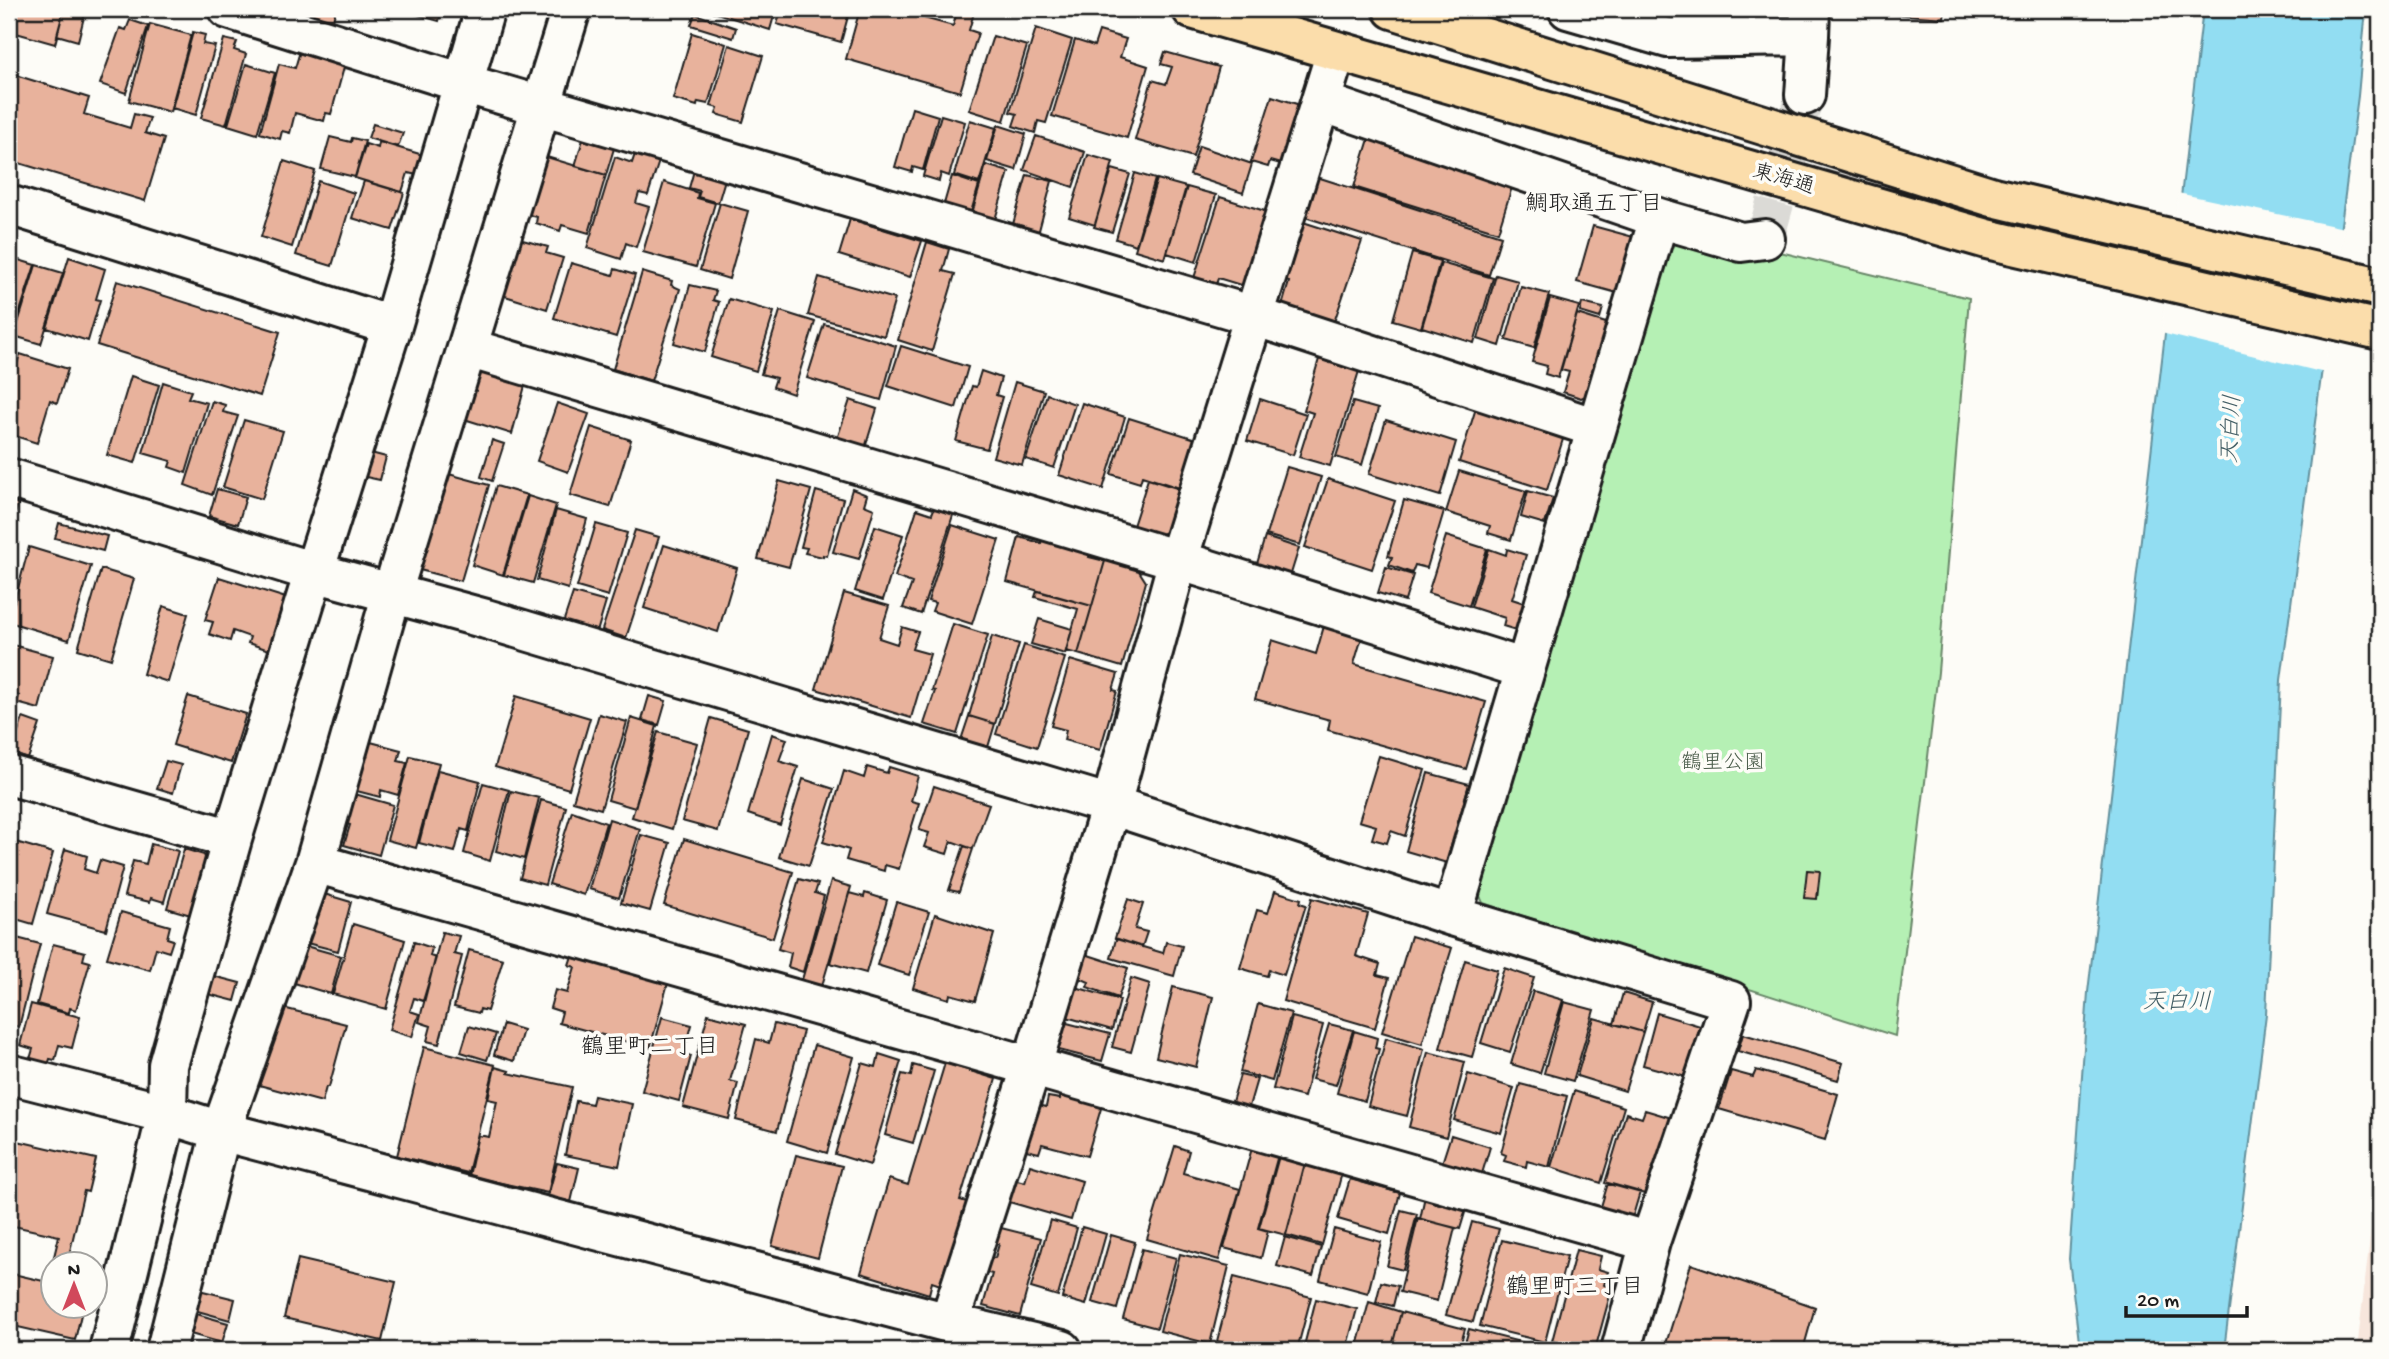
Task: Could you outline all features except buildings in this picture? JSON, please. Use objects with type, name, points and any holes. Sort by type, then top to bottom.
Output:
[{"type":"main road","name":"東海通","points":[[1192,9],[2002,243],[2380,330]]},
{"type":"main road","points":[[1393,9],[1993,197],[2380,287]]},
{"type":"street","points":[[228,9],[463,83],[542,104],[791,181],[1254,316],[1596,428]]},
{"type":"street","points":[[110,1350],[167,1114],[168,1065],[232,839],[392,326],[485,9]]},
{"type":"street","points":[[166,1350],[221,1131],[315,863],[392,593],[571,9]]},
{"type":"street","points":[[1568,9],[1668,38],[1809,22],[1805,95]]},
{"type":"street","points":[[949,1323],[1032,1065],[1111,805],[1178,560],[1336,52]]},
{"type":"street","points":[[1322,102],[1659,218],[1741,242],[1765,239]]},
{"type":"street","points":[[9,205],[392,326]]},
{"type":"street","points":[[1452,916],[1659,218]]},
{"type":"street","points":[[468,348],[1178,560],[1525,669]]},
{"type":"street","points":[[9,478],[314,572],[1111,805],[1452,916],[1731,1001],[1650,1242],[1621,1350]]},
{"type":"street","points":[[9,775],[232,839]]},
{"type":"street","points":[[315,863],[1650,1242]]},
{"type":"street","points":[[9,1074],[949,1323],[1062,1350]]},
{"type":"shaded area","points":[[2373,1212],[2380,1213],[2380,1350],[2357,1350]]},
{"type":"green space","name":"鶴里公園","points":[[1682,243],[1772,250],[1969,298],[1938,672],[1895,1036],[1483,903],[1475,885],[1662,248]]},
{"type":"water","name":"天白川","points":[[2203,9],[2366,9],[2358,96],[2281,680],[2266,1014],[2224,1350],[2080,1350],[2069,1259],[2088,992]]},
{"type":"pier","points":[[2178,193],[2344,228],[2325,373],[2161,333]]},
{"type":"tunnel","points":[[1765,239],[1805,95]]},
{"type":"district","name":"鯛取通五丁目","points":[[1594,205]]},
{"type":"district","name":"鶴里町二丁目","points":[[650,1048]]},
{"type":"district","name":"鶴里町三丁目","points":[[1575,1288]]}]
